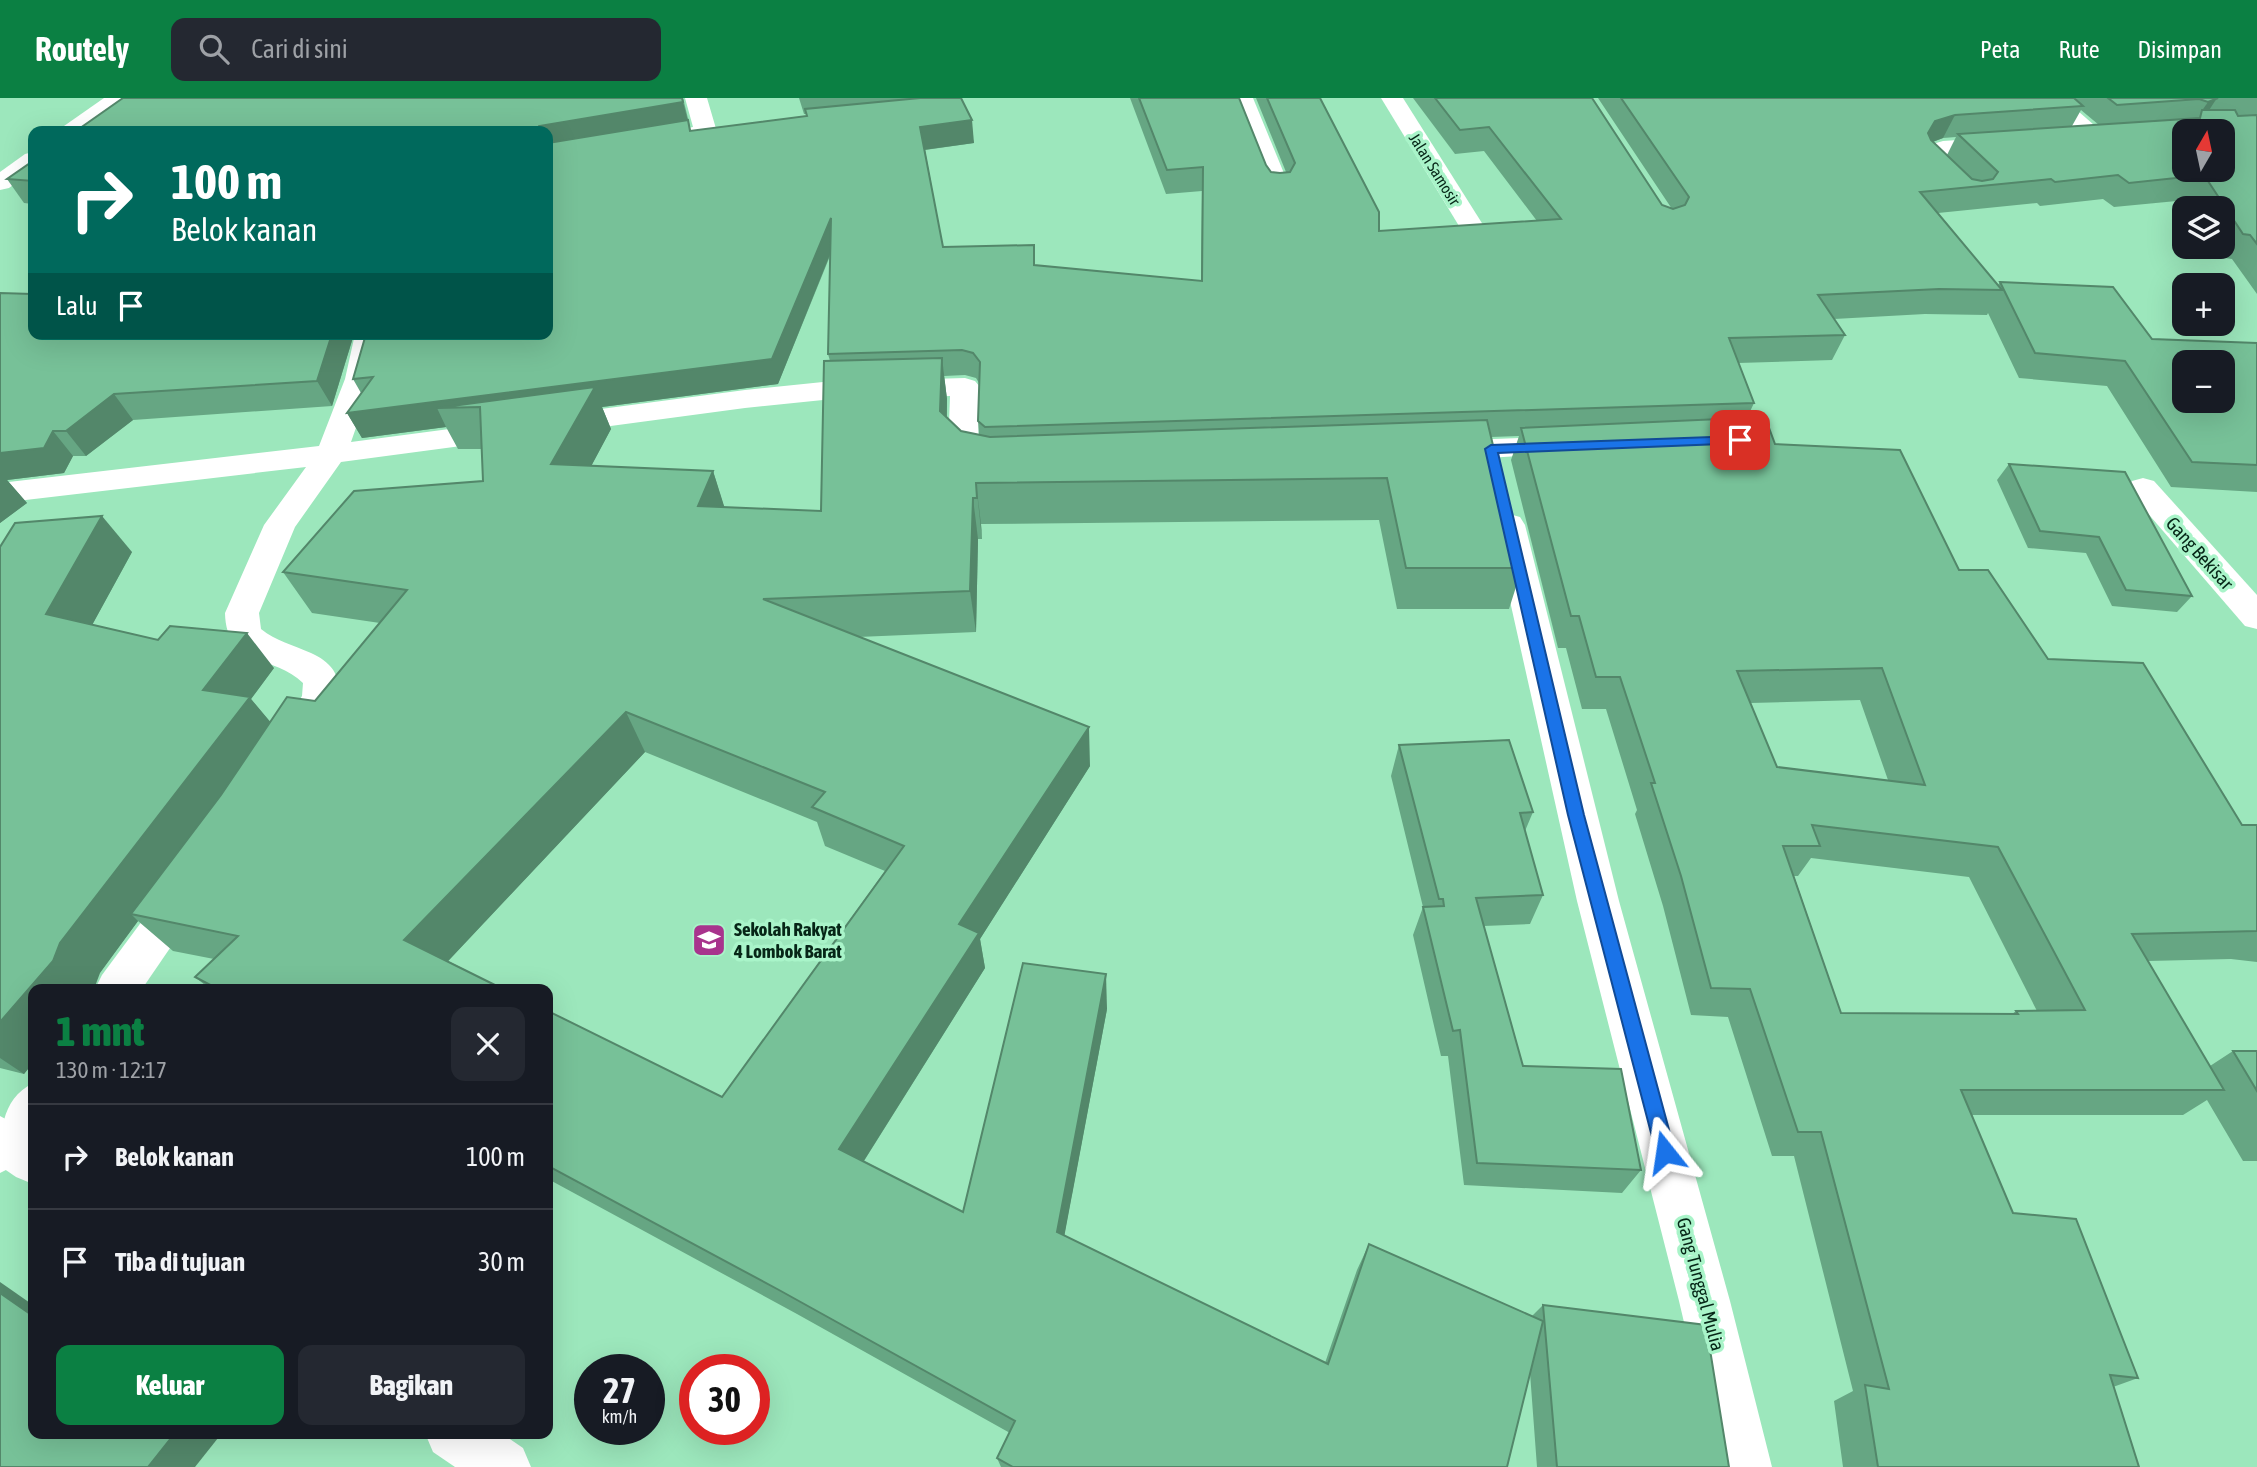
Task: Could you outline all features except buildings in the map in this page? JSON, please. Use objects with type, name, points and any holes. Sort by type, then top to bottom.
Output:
[{"type":"street","points":[[79,126],[119,98]]},
{"type":"street","points":[[695,98],[706,132]]},
{"type":"street","points":[[1242,98],[1278,188]]},
{"type":"street","name":"Jalan Samosir","points":[[1392,98],[1479,239]]},
{"type":"street","points":[[2050,98],[2097,138]]},
{"type":"street","points":[[634,145],[706,132],[734,130]]},
{"type":"street","points":[[2070,140],[2122,136]]},
{"type":"street","points":[[1970,196],[1933,162],[1931,158],[1934,151],[1943,148],[2029,142]]},
{"type":"street","points":[[0,183],[28,163]]},
{"type":"street","points":[[273,773],[318,700],[321,680],[307,665],[254,643],[246,634],[241,619],[243,607],[280,525],[331,454],[352,401],[367,340]]},
{"type":"street","points":[[0,493],[331,454],[744,399],[823,391],[965,387],[963,450],[969,457],[988,466],[1022,466]]},
{"type":"street","points":[[1408,452],[1597,444]]},
{"type":"street","name":"Gang Tunggal Mulia","points":[[1491,449],[1576,815],[1710,1315],[1745,1467]]},
{"type":"street","name":"Gang Bekisar","points":[[2144,488],[2257,617]]},
{"type":"street","points":[[121,984],[207,864]]},
{"type":"street","points":[[10,1148],[28,1114]]},
{"type":"street","points":[[461,1439],[504,1467]]},
{"type":"place","name":"Sekolah Rakyat 4 Lombok Barat","points":[[709,940]]},
{"type":"route","points":[[1665,1152],[1576,815],[1491,449],[1740,440]]}]
